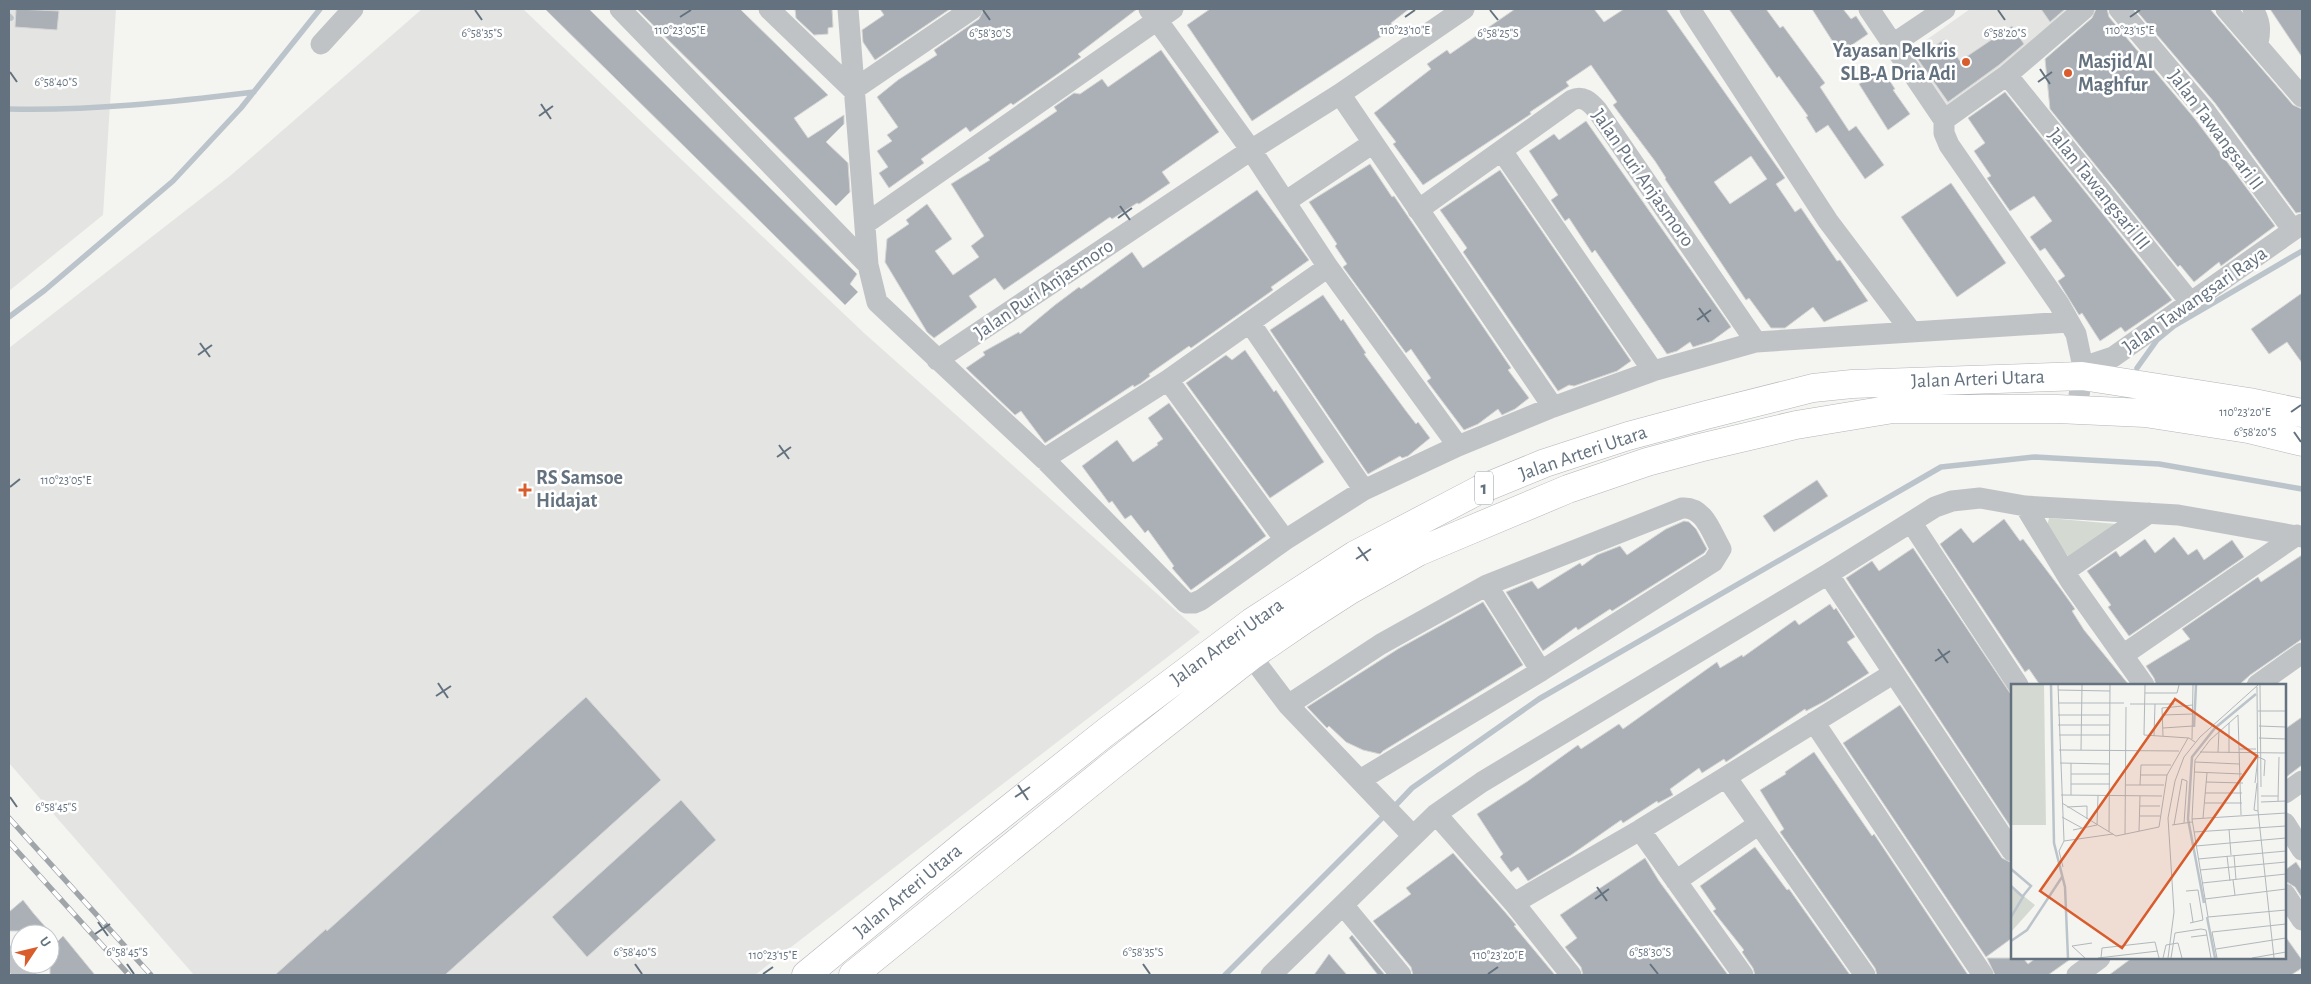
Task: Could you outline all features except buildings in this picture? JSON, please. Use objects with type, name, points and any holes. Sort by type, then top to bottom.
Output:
[{"type":"highway","name":"Jalan Arteri Utara","points":[[806,975],[970,840],[1106,732],[1252,622],[1355,555],[1479,490],[1545,463],[1628,436],[1813,388],[1852,384],[2082,372],[2302,413]]},
{"type":"highway","name":"Jalan Arteri Utara","points":[[853,975],[1110,767],[1251,656],[1350,590],[1418,552],[1568,489],[1647,462],[1796,425],[1893,409],[2077,410],[2145,413],[2248,429],[2302,442]]},
{"type":"street","points":[[321,44],[353,9]]},
{"type":"street","points":[[620,9],[868,265]]},
{"type":"street","points":[[769,9],[853,90]]},
{"type":"street","points":[[848,9],[868,265],[876,302],[1044,459],[1186,603],[1194,603],[1201,600],[1284,540],[1364,490],[1458,446],[1553,406],[1652,371],[1756,342],[2069,322]]},
{"type":"street","points":[[853,90],[972,9]]},
{"type":"street","name":"Jalan Puri Anjasmoro","points":[[937,360],[1251,150],[1340,94],[1464,9]]},
{"type":"street","points":[[1690,9],[1828,221],[1911,331]]},
{"type":"street","points":[[1869,9],[1944,120],[1944,133],[1949,145],[1978,183],[2069,322],[2080,348],[2082,372],[2077,410]]},
{"type":"street","points":[[1893,44],[1945,9]]},
{"type":"street","points":[[1944,120],[2006,75],[2084,9]]},
{"type":"street","name":"Jalan Tawangsari II","points":[[2119,9],[2205,111],[2280,214],[2298,227]]},
{"type":"street","points":[[2226,9],[2258,43],[2302,97]]},
{"type":"street","points":[[2253,9],[2258,19],[2260,30],[2258,43]]},
{"type":"street","points":[[865,224],[1159,12],[1328,267],[1458,446]]},
{"type":"street","name":"Jalan Tawangsari III","points":[[2006,75],[2191,302]]},
{"type":"street","points":[[1340,94],[1553,406]]},
{"type":"street","name":"Jalan Puri Anjasmoro","points":[[1418,210],[1572,100],[1577,98],[1588,101],[1597,110],[1756,342]]},
{"type":"street","points":[[1285,202],[1373,143]]},
{"type":"street","points":[[1502,151],[1652,371]]},
{"type":"street","name":"Jalan Tawangsari Raya","points":[[2082,372],[2113,358],[2298,227]]},
{"type":"street","points":[[1044,459],[1168,380],[1328,267]]},
{"type":"street","points":[[1250,323],[1364,490]]},
{"type":"street","points":[[1168,380],[1284,540]]},
{"type":"street","points":[[1271,975],[1343,905],[1408,830],[1436,814],[1482,782],[1828,574],[1935,507],[1952,501],[1980,498],[2025,506],[2178,515],[2300,536]]},
{"type":"street","points":[[2025,506],[2065,571],[2143,684]]},
{"type":"street","points":[[1288,704],[1381,644],[1487,585],[1682,508],[1692,507],[1700,511],[1721,549],[1714,562],[1540,670],[1365,785]]},
{"type":"street","points":[[2065,571],[2149,513]]},
{"type":"street","points":[[1911,522],[2017,684]]},
{"type":"street","points":[[2123,655],[2300,536]]},
{"type":"street","points":[[1828,574],[2011,849]]},
{"type":"street","points":[[1487,585],[1540,670]]},
{"type":"street","points":[[2258,684],[2302,652]]},
{"type":"street","points":[[1251,656],[1288,704],[1408,830]]},
{"type":"street","points":[[1514,903],[1640,830],[1894,673]]},
{"type":"street","points":[[1814,722],[1983,975]]},
{"type":"street","points":[[1726,777],[1865,975]]},
{"type":"street","points":[[2286,791],[2302,781]]},
{"type":"street","points":[[1436,814],[1514,903],[1571,975]]},
{"type":"street","points":[[1676,881],[1759,824]]},
{"type":"street","points":[[2286,825],[2302,850]]},
{"type":"street","points":[[1640,830],[1743,975]]},
{"type":"street","points":[[2286,896],[2302,920]]},
{"type":"street","points":[[1343,905],[1401,975]]},
{"type":"street","points":[[9,956],[26,975]]},
{"type":"shaded area","points":[[9,9],[116,9],[103,215],[9,291]]},
{"type":"shaded area","name":"RS Samsoe Hidajat","points":[[422,9],[523,9],[864,333],[1200,632],[755,975],[194,975],[9,763],[9,348],[230,176]]},
{"type":"shaded area","name":"Yayasan Pelkris SLB-A Dria Adi","points":[[1970,9],[2082,9],[1949,112],[1908,53]]},
{"type":"shaded area","points":[[2049,518],[2116,524],[2070,559],[2047,527]]},
{"type":"waterway","points":[[9,317],[45,290],[173,181],[241,108],[320,9]]},
{"type":"waterway","points":[[9,109],[101,107],[254,92]]},
{"type":"waterway","points":[[2137,368],[2157,340],[2174,326],[2302,251]]},
{"type":"waterway","points":[[1393,808],[1412,788],[1539,699],[1941,467],[2035,457],[2159,464],[2302,489]]},
{"type":"waterway","points":[[1225,975],[1386,814]]},
{"type":"railway","points":[[9,818],[151,975]]},
{"type":"railway","points":[[9,842],[129,975]]},
{"type":"place","name":"Yayasan Pelkris SLB-A Dria Adi","points":[[1966,62]]},
{"type":"place","name":"Masjid Al Maghfur","points":[[2068,73]]},
{"type":"place","name":"RS Samsoe Hidajat","points":[[525,490]]}]
